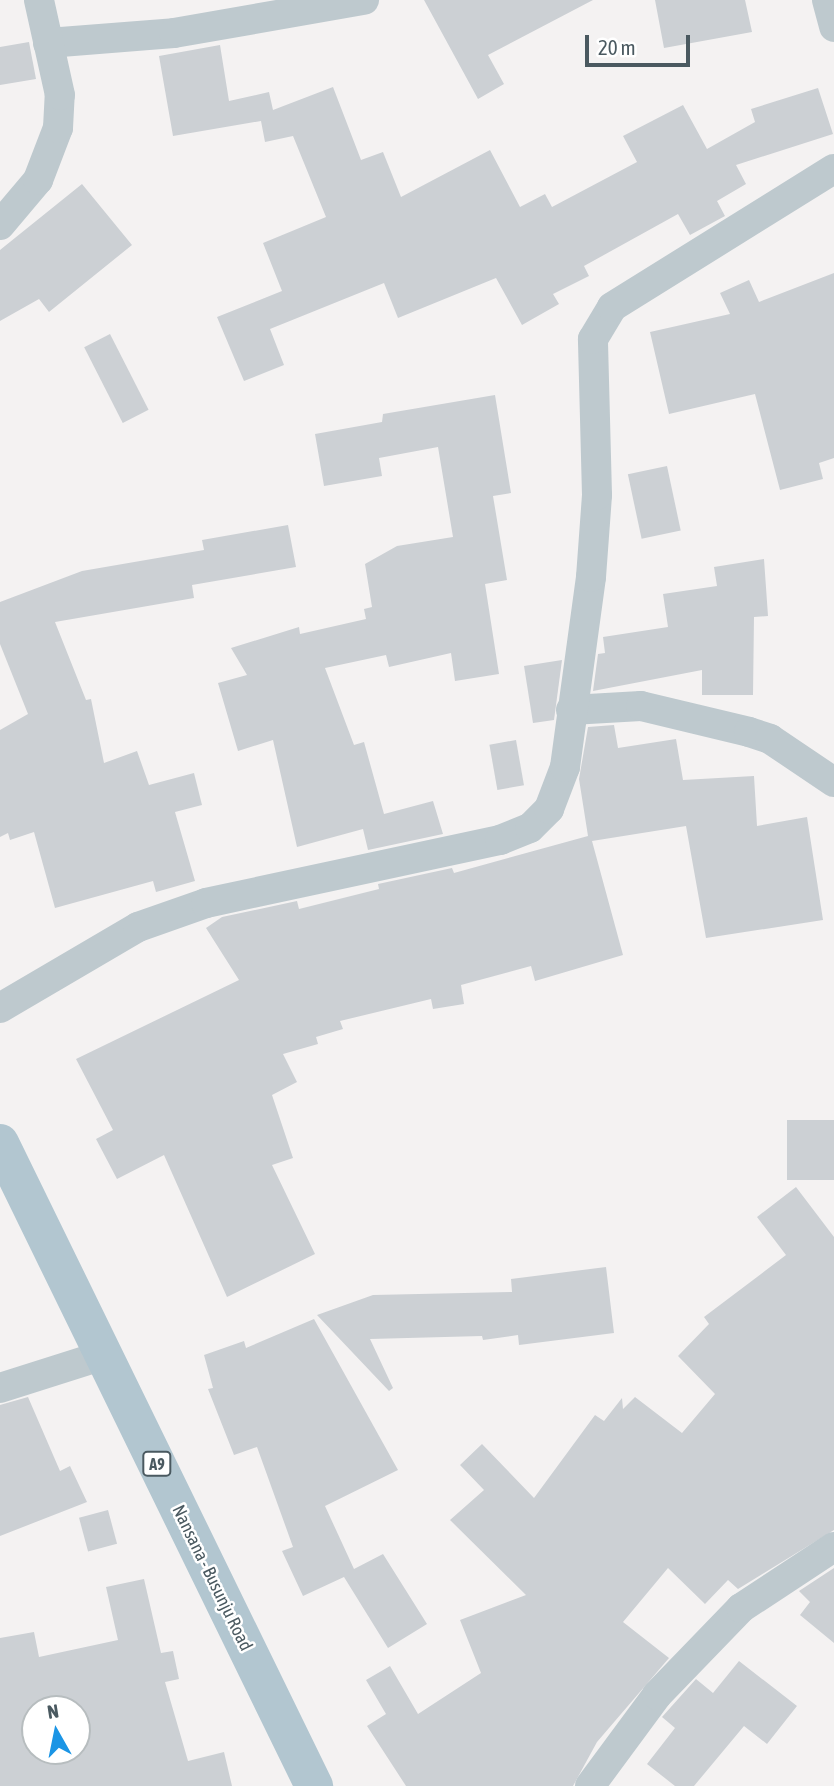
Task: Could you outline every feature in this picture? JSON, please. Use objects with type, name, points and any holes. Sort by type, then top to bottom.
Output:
[{"type":"main road","name":"Nansana - Busunju Road","points":[[0,1143],[314,1786]]},
{"type":"street","points":[[0,225],[38,180],[58,128],[60,95],[39,0]]},
{"type":"street","points":[[48,43],[174,33],[363,0]]},
{"type":"street","points":[[827,0],[834,27]]},
{"type":"street","points":[[0,1007],[138,927],[206,903],[500,840],[530,828],[550,809],[565,767],[597,495],[593,339],[612,307],[834,169]]},
{"type":"street","points":[[571,710],[641,706],[749,732],[779,744],[834,782]]},
{"type":"street","points":[[0,1388],[104,1355]]},
{"type":"street","points":[[590,1786],[657,1695],[741,1608],[834,1547]]},
{"type":"building","points":[[424,0],[593,0],[488,55],[504,84],[478,99]]},
{"type":"building","points":[[655,0],[745,0],[752,32],[664,48]]},
{"type":"building","points":[[29,42],[36,79],[0,85],[0,47]]},
{"type":"building","points":[[220,45],[229,101],[269,92],[273,110],[333,87],[361,160],[383,152],[401,197],[490,150],[520,207],[545,194],[552,207],[637,162],[623,136],[683,105],[707,149],[755,122],[751,109],[818,88],[833,134],[736,165],[746,184],[717,201],[725,216],[690,235],[678,214],[584,266],[589,276],[553,294],[559,304],[522,325],[496,278],[398,318],[384,283],[270,329],[284,365],[244,381],[217,317],[282,291],[263,243],[326,217],[293,136],[265,142],[261,121],[173,136],[159,56]]},
{"type":"building","points":[[82,184],[132,245],[49,312],[39,299],[0,321],[0,250]]},
{"type":"building","points":[[834,273],[834,458],[819,463],[823,479],[780,490],[755,394],[669,414],[650,332],[730,314],[720,293],[749,280],[759,302]]},
{"type":"building","points":[[110,334],[149,410],[123,423],[84,347]]},
{"type":"building","points":[[495,395],[511,493],[493,496],[507,580],[485,584],[499,674],[455,681],[451,653],[389,667],[386,655],[325,668],[354,745],[364,742],[384,814],[433,801],[443,834],[368,850],[363,829],[297,847],[273,740],[238,751],[218,683],[247,675],[231,648],[299,627],[300,634],[366,619],[364,609],[372,607],[365,564],[397,546],[453,537],[438,447],[379,458],[382,476],[324,486],[315,434],[382,422],[383,414]]},
{"type":"building","points":[[667,466],[681,531],[642,539],[628,474]]},
{"type":"building","points":[[288,525],[296,567],[192,585],[194,598],[55,622],[86,700],[91,699],[104,763],[137,751],[149,785],[194,773],[202,805],[175,812],[195,881],[156,892],[153,881],[55,908],[34,832],[10,840],[8,833],[0,837],[0,730],[28,714],[0,644],[0,602],[82,571],[204,550],[202,540]]},
{"type":"building","points":[[764,559],[768,616],[754,617],[753,695],[702,695],[702,670],[593,691],[598,654],[605,653],[603,637],[668,627],[663,594],[717,586],[714,567]]},
{"type":"building","points":[[562,660],[554,720],[533,723],[524,666]]},
{"type":"building","points":[[614,725],[618,748],[676,739],[683,780],[754,776],[757,826],[807,817],[823,920],[706,938],[686,826],[592,841],[623,955],[535,981],[531,966],[461,985],[464,1004],[433,1009],[431,999],[340,1021],[343,1029],[316,1037],[318,1044],[283,1054],[297,1082],[272,1095],[293,1158],[272,1165],[315,1254],[227,1297],[164,1155],[117,1179],[96,1139],[113,1130],[76,1059],[239,980],[206,928],[222,917],[297,901],[299,909],[379,889],[378,884],[452,868],[454,873],[588,836],[579,779],[588,727]]},
{"type":"building","points":[[516,740],[524,785],[497,790],[489,745]]},
{"type":"building","points":[[787,1120],[834,1120],[834,1180],[787,1180]]},
{"type":"building","points":[[796,1187],[834,1237],[834,1530],[738,1589],[728,1580],[705,1604],[668,1568],[623,1622],[669,1658],[597,1742],[573,1786],[406,1786],[367,1726],[386,1714],[366,1680],[390,1666],[418,1714],[481,1673],[460,1620],[526,1595],[450,1520],[484,1490],[460,1465],[482,1444],[534,1498],[595,1415],[604,1421],[622,1398],[623,1409],[635,1397],[682,1433],[715,1394],[678,1356],[709,1324],[704,1317],[786,1255],[757,1217]]},
{"type":"building","points":[[606,1267],[614,1333],[519,1345],[518,1335],[483,1340],[482,1336],[370,1339],[393,1388],[389,1391],[317,1315],[373,1295],[512,1292],[511,1279]]},
{"type":"building","points":[[314,1319],[398,1470],[325,1506],[354,1569],[383,1554],[427,1624],[388,1648],[344,1577],[303,1596],[282,1551],[293,1547],[257,1447],[234,1455],[208,1389],[213,1388],[204,1355],[244,1341],[246,1348]]},
{"type":"building","points":[[28,1397],[60,1471],[70,1466],[87,1502],[0,1536],[0,1405]]},
{"type":"building","points":[[108,1510],[117,1544],[88,1552],[79,1518]]},
{"type":"building","points":[[834,1568],[834,1643],[800,1615],[810,1602],[799,1591]]},
{"type":"building","points":[[144,1579],[161,1653],[173,1651],[179,1679],[165,1682],[188,1761],[224,1752],[232,1786],[0,1786],[0,1638],[34,1632],[39,1657],[118,1640],[106,1587]]},
{"type":"building","points":[[739,1661],[797,1706],[767,1744],[744,1726],[694,1786],[675,1786],[647,1764],[675,1728],[662,1717],[696,1679],[713,1693]]}]
